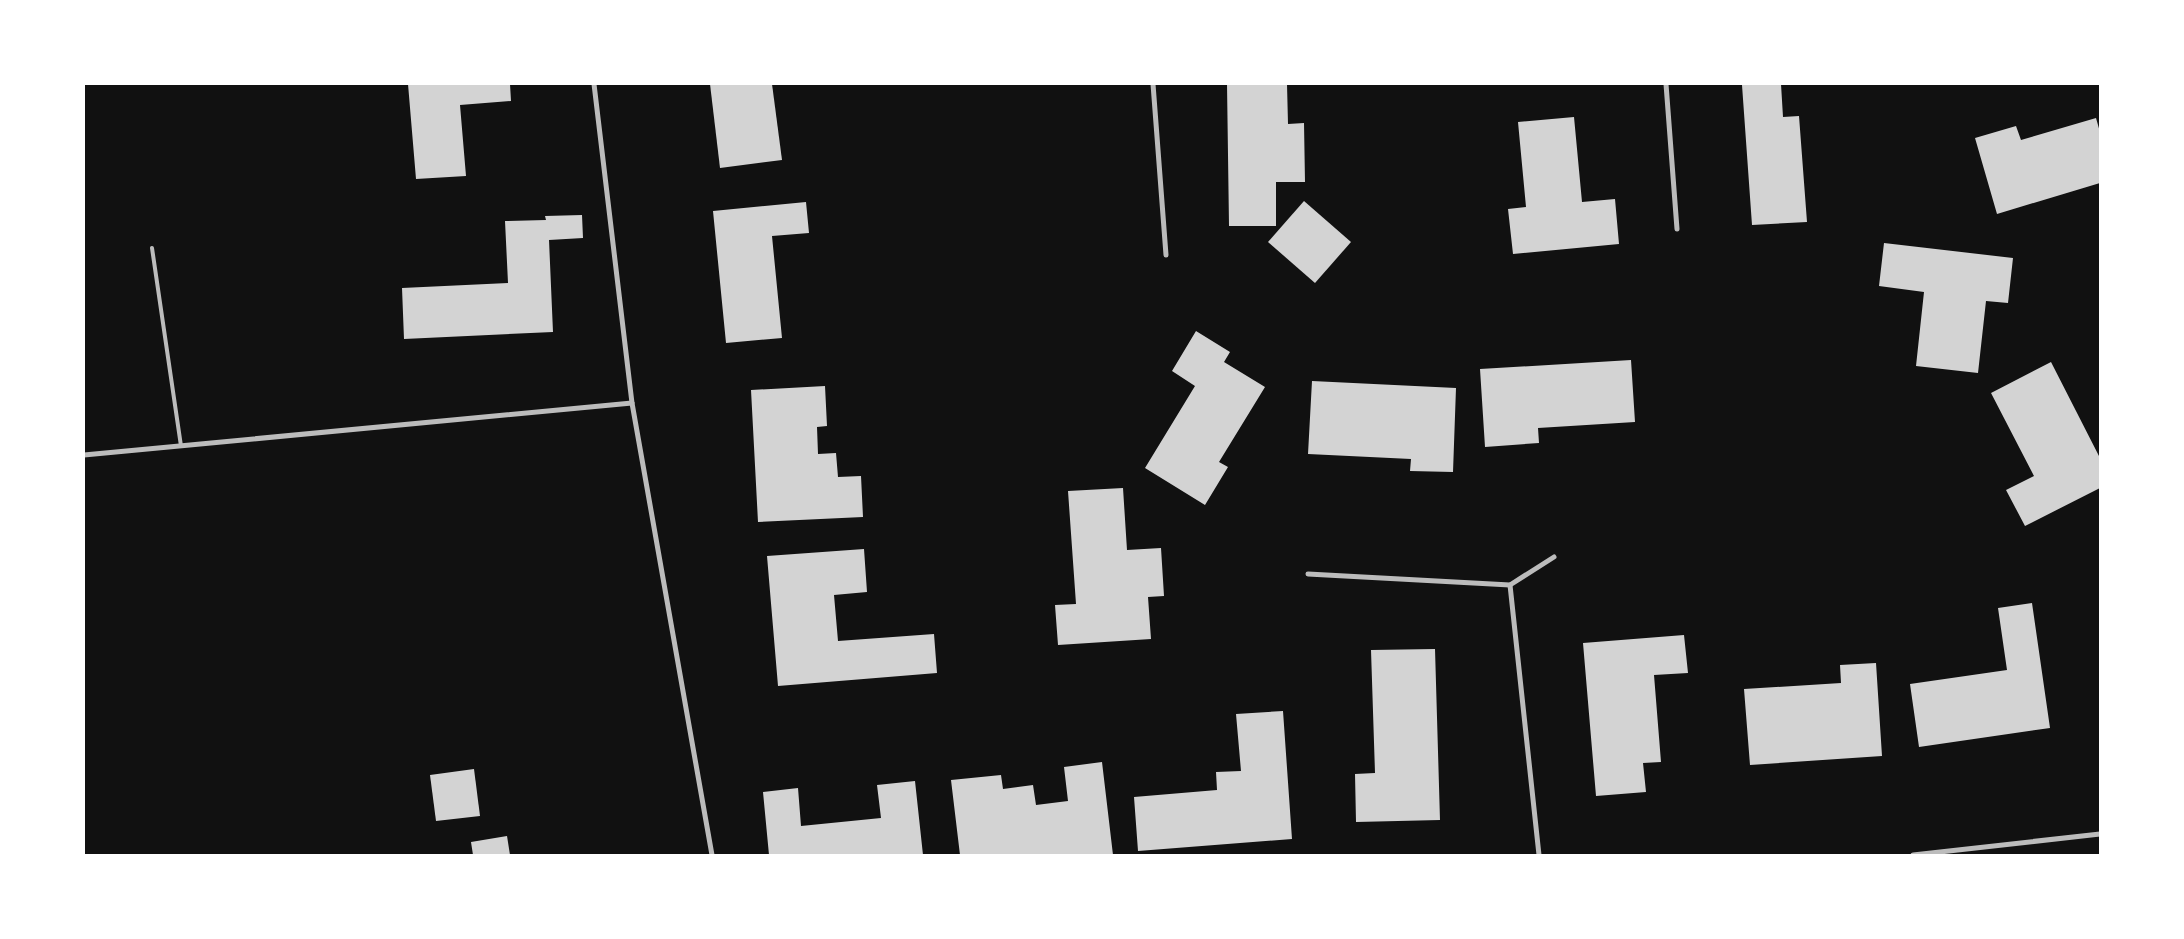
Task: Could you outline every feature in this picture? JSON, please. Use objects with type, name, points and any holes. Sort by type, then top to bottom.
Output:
[{"type":"street","points":[[594,84],[632,403],[712,855]]},
{"type":"street","points":[[1153,84],[1166,255]]},
{"type":"street","points":[[1666,84],[1677,229]]},
{"type":"street","points":[[84,455],[632,403]]},
{"type":"street","points":[[1308,574],[1510,585],[1554,557]]},
{"type":"street","points":[[1510,585],[1539,855]]},
{"type":"street","points":[[1913,855],[2100,834]]},
{"type":"lane","points":[[152,248],[181,446]]},
{"type":"building","points":[[408,84],[510,84],[511,101],[460,105],[466,176],[416,179]]},
{"type":"building","points":[[710,84],[772,84],[782,160],[720,168]]},
{"type":"building","points":[[1227,84],[1287,84],[1288,124],[1304,123],[1305,182],[1276,182],[1276,226],[1229,226]]},
{"type":"building","points":[[1781,84],[1783,117],[1799,116],[1807,222],[1752,225],[1742,85]]},
{"type":"building","points":[[1574,117],[1582,202],[1615,199],[1619,244],[1513,254],[1508,209],[1526,207],[1518,122]]},
{"type":"building","points":[[2096,118],[2100,132],[2100,183],[1997,214],[1975,138],[2016,126],[2021,140]]},
{"type":"building","points":[[1304,201],[1351,242],[1315,283],[1268,242]]},
{"type":"building","points":[[806,202],[809,233],[772,236],[782,338],[726,343],[713,211]]},
{"type":"building","points":[[582,215],[583,238],[549,240],[553,332],[404,339],[402,288],[508,283],[505,221],[546,220],[545,216]]},
{"type":"building","points":[[1884,243],[2013,258],[2008,303],[1986,301],[1978,373],[1916,366],[1924,292],[1879,286]]},
{"type":"building","points":[[1196,331],[1230,352],[1224,362],[1265,387],[1219,462],[1228,467],[1205,505],[1145,468],[1195,386],[1172,371]]},
{"type":"building","points":[[1631,360],[1635,422],[1538,428],[1539,443],[1485,447],[1480,369]]},
{"type":"building","points":[[2051,362],[2100,458],[2100,488],[2025,526],[2006,490],[2034,476],[1991,393]]},
{"type":"building","points":[[1312,381],[1456,388],[1453,472],[1410,471],[1411,459],[1308,454]]},
{"type":"building","points":[[825,386],[827,426],[817,427],[818,454],[836,453],[838,477],[861,476],[863,517],[758,522],[751,390]]},
{"type":"building","points":[[1123,488],[1127,550],[1161,548],[1164,596],[1148,597],[1151,639],[1058,645],[1055,605],[1076,604],[1068,491]]},
{"type":"building","points":[[864,549],[867,592],[834,595],[838,641],[934,634],[937,673],[778,686],[767,556]]},
{"type":"building","points":[[2032,603],[2050,728],[1919,747],[1910,684],[2007,670],[1998,608]]},
{"type":"building","points":[[1684,635],[1688,673],[1654,675],[1661,762],[1643,763],[1646,792],[1596,796],[1583,643]]},
{"type":"building","points":[[1435,649],[1440,820],[1356,822],[1355,774],[1375,773],[1371,650]]},
{"type":"building","points":[[1876,663],[1882,756],[1750,765],[1744,689],[1841,683],[1840,665]]},
{"type":"building","points":[[1283,711],[1292,839],[1138,851],[1134,797],[1217,790],[1216,772],[1241,771],[1236,714]]},
{"type":"building","points":[[1102,762],[1113,855],[960,855],[951,780],[1001,775],[1003,789],[1033,785],[1036,805],[1068,801],[1064,767]]},
{"type":"building","points":[[474,769],[480,816],[436,821],[430,775]]},
{"type":"building","points":[[915,781],[923,855],[769,855],[763,792],[798,788],[801,826],[881,818],[877,785]]},
{"type":"building","points":[[507,836],[510,855],[473,855],[471,842]]}]
